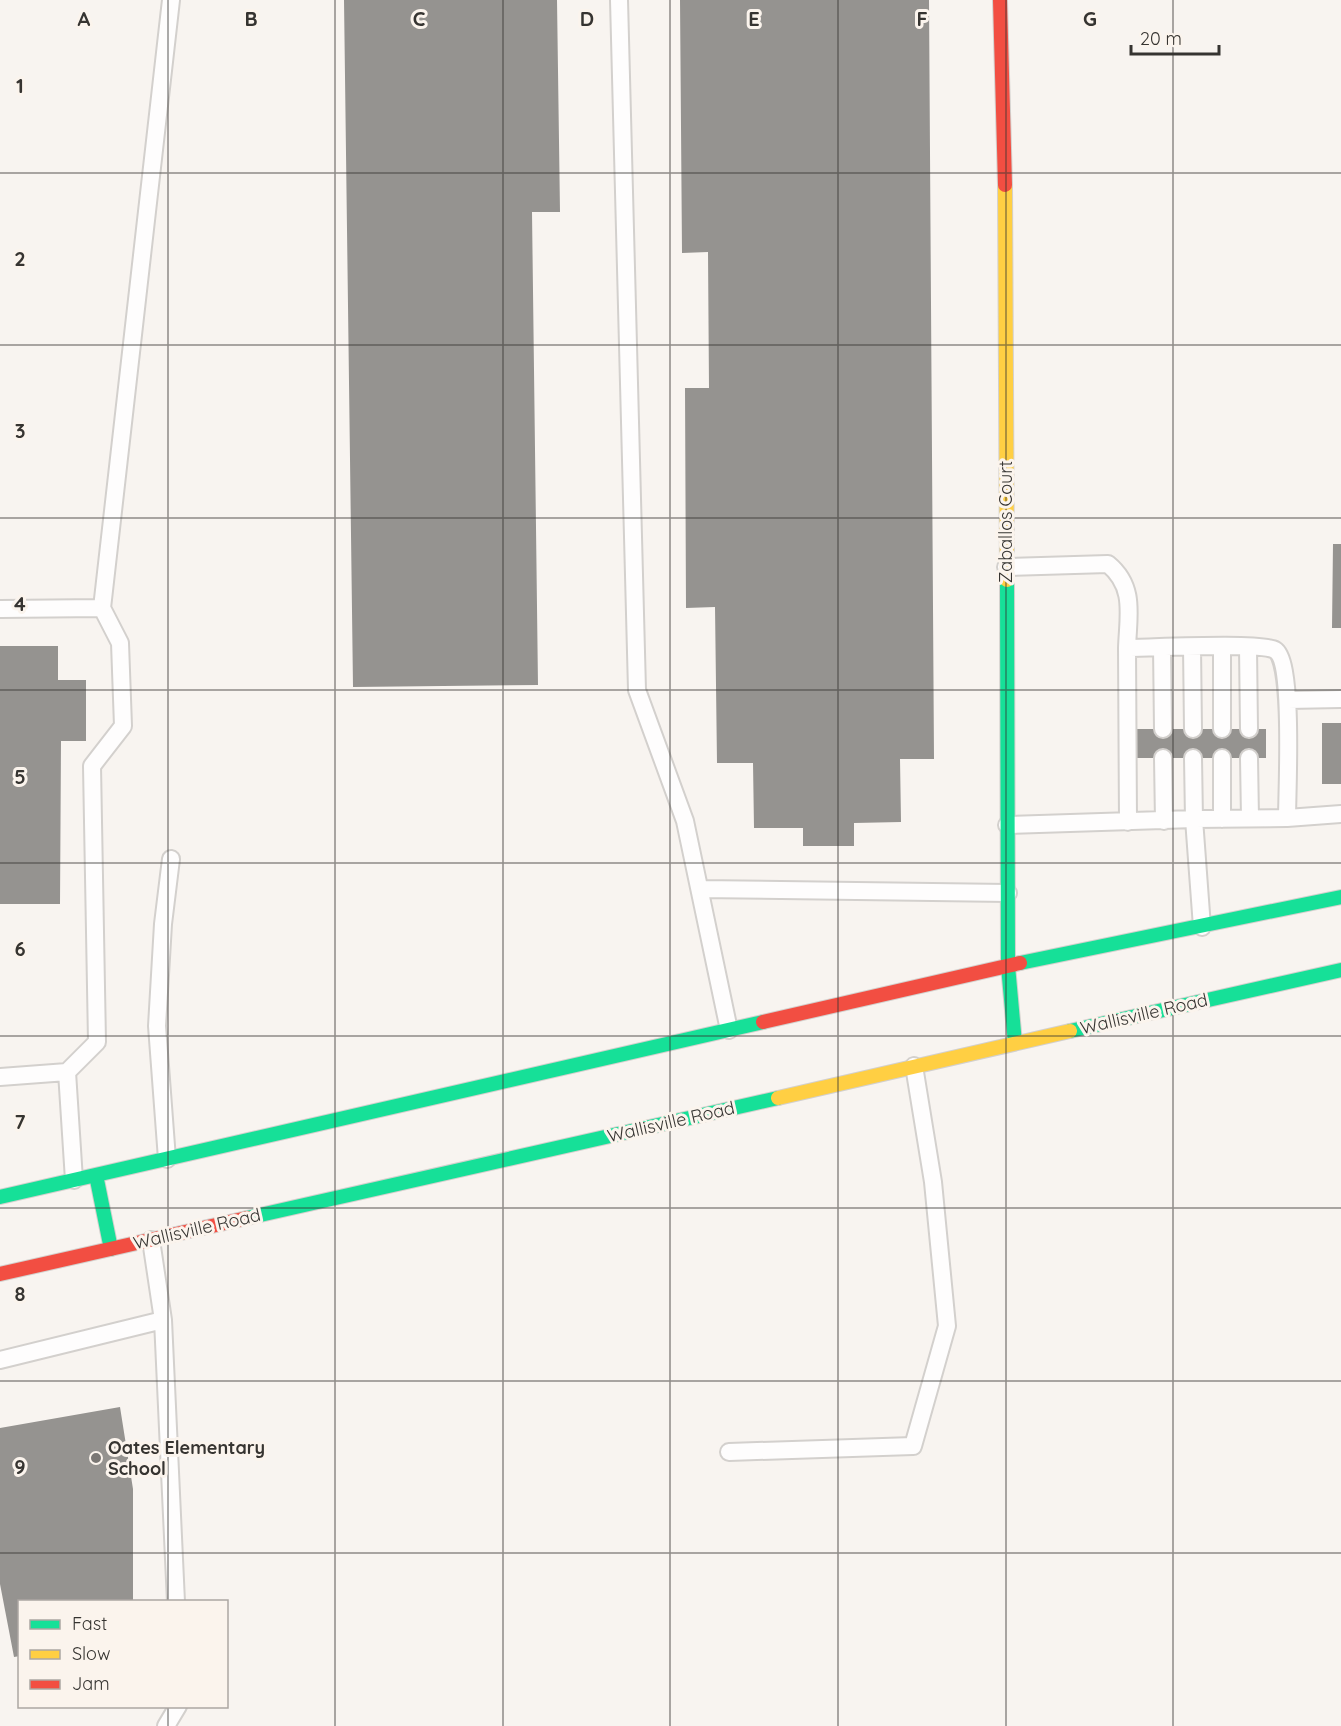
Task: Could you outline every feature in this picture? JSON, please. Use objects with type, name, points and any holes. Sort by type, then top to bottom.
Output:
[{"type":"main road","name":"Zaballos Court","points":[[1000,0],[1005,149],[1008,966],[1015,1043]]},
{"type":"main road","points":[[0,1197],[1008,966],[1341,897]]},
{"type":"main road","name":"Wallisville Road","points":[[0,1274],[1341,970]]},
{"type":"main road","points":[[96,1175],[111,1249]]},
{"type":"lane","points":[[0,1077],[67,1072],[97,1042],[93,766],[123,726],[120,643],[102,608],[171,0]]},
{"type":"lane","points":[[619,0],[637,690],[686,821],[729,1030]]},
{"type":"lane","points":[[1006,567],[1108,564],[1118,572],[1128,592],[1128,822]]},
{"type":"lane","points":[[0,609],[102,608]]},
{"type":"lane","points":[[1162,647],[1163,729]]},
{"type":"lane","points":[[1192,647],[1193,729]]},
{"type":"lane","points":[[1222,647],[1222,729]]},
{"type":"lane","points":[[1127,648],[1248,647],[1274,649],[1280,655],[1288,700],[1287,818]]},
{"type":"lane","points":[[1248,647],[1249,729]]},
{"type":"lane","points":[[1288,700],[1341,699]]},
{"type":"lane","points":[[1163,758],[1164,821]]},
{"type":"lane","points":[[1193,758],[1194,819],[1202,927]]},
{"type":"lane","points":[[1222,758],[1222,819]]},
{"type":"lane","points":[[1249,758],[1250,818]]},
{"type":"lane","points":[[1007,825],[1287,818],[1341,814]]},
{"type":"lane","points":[[167,1159],[157,1026],[163,924],[171,859]]},
{"type":"lane","points":[[700,889],[1008,893]]},
{"type":"lane","points":[[729,1452],[913,1446],[947,1326],[933,1182],[914,1066]]},
{"type":"lane","points":[[67,1072],[74,1180]]},
{"type":"lane","points":[[151,1240],[163,1320],[176,1600]]},
{"type":"lane","points":[[0,1360],[163,1320]]},
{"type":"lane","points":[[166,1726],[177,1708]]},
{"type":"building","points":[[344,0],[557,0],[560,212],[532,212],[538,685],[353,687]]},
{"type":"building","points":[[680,0],[929,0],[934,759],[900,759],[901,822],[854,823],[854,846],[803,846],[803,828],[754,828],[753,763],[717,763],[715,607],[686,608],[685,388],[709,388],[708,252],[682,253]]},
{"type":"building","points":[[1333,544],[1341,544],[1341,628],[1332,628]]},
{"type":"building","points":[[0,646],[58,646],[58,680],[86,680],[86,741],[61,741],[60,904],[0,904]]},
{"type":"building","points":[[1322,723],[1341,723],[1341,784],[1322,784]]},
{"type":"building","points":[[1137,729],[1266,729],[1266,758],[1137,758]]},
{"type":"building","points":[[120,1407],[133,1489],[133,1600],[18,1600],[18,1656],[14,1657],[0,1584],[0,1428]]},
{"type":"traffic: fast","points":[[1007,580],[1008,966],[1015,1043]]},
{"type":"traffic: fast","points":[[1020,963],[1341,897]]},
{"type":"traffic: fast","points":[[1070,1031],[1341,970]]},
{"type":"traffic: fast","points":[[0,1197],[763,1022]]},
{"type":"traffic: fast","points":[[247,1218],[778,1098]]},
{"type":"traffic: fast","points":[[96,1175],[111,1249]]},
{"type":"traffic: slow","points":[[1005,185],[1007,580]]},
{"type":"traffic: slow","points":[[778,1098],[1070,1031]]},
{"type":"traffic: jam","points":[[1000,0],[1005,185]]},
{"type":"traffic: jam","points":[[763,1022],[1020,963]]},
{"type":"traffic: jam","points":[[0,1274],[247,1218]]},
{"type":"place","name":"Oates Elementary School","points":[[96,1458]]}]
